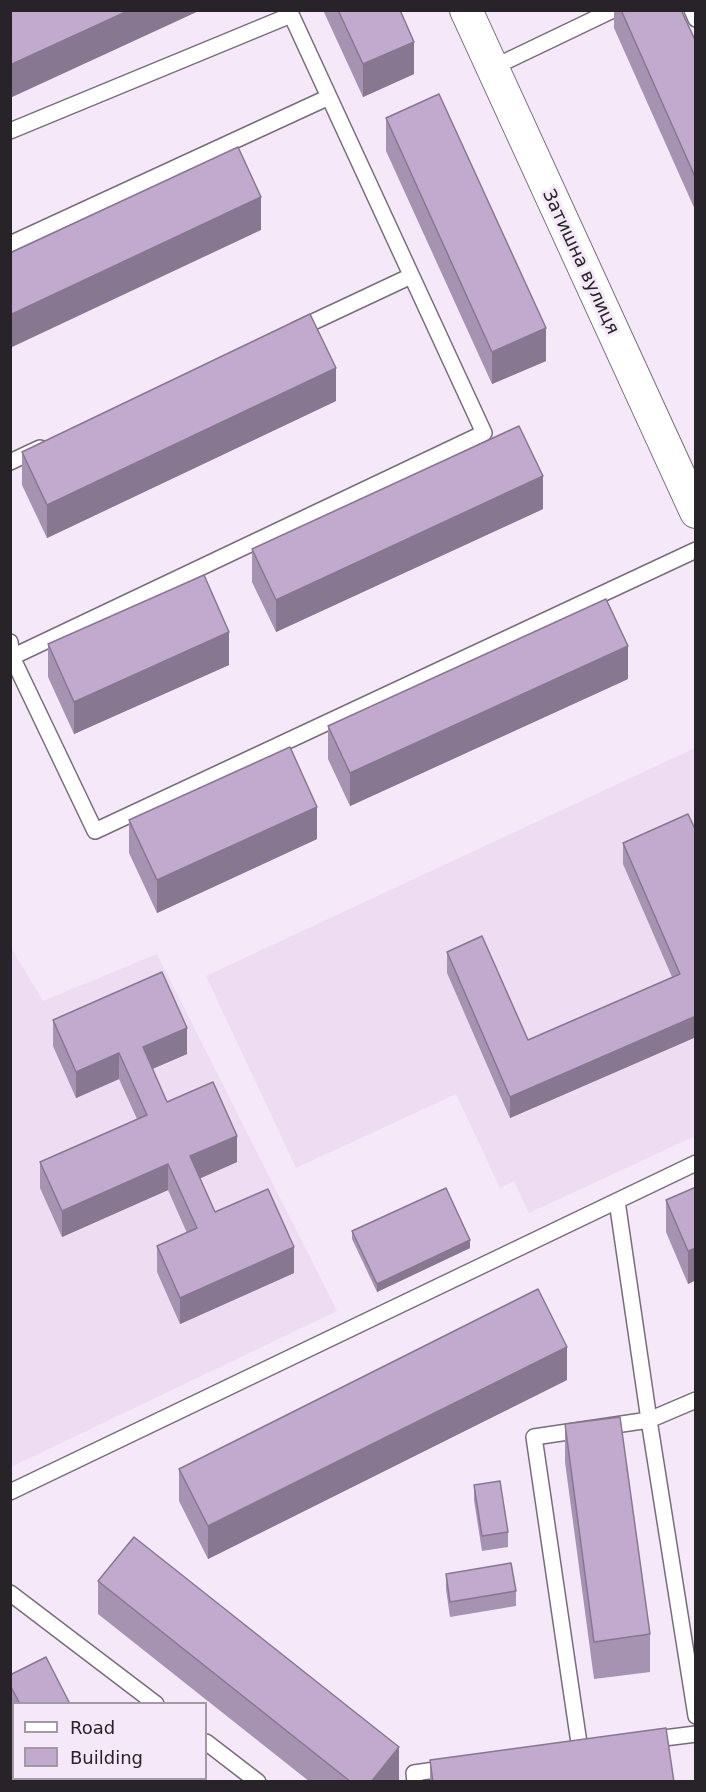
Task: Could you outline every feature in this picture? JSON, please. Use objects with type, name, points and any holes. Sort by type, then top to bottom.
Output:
[{"type":"street","name":"Затишна вулиця","points":[[466,10],[696,512]]},
{"type":"lane","points":[[492,68],[613,10]]},
{"type":"lane","points":[[692,10],[696,19]]},
{"type":"lane","points":[[10,131],[290,13],[484,433],[11,650],[95,831],[696,550]]},
{"type":"lane","points":[[10,244],[329,97]]},
{"type":"lane","points":[[281,336],[411,276]]},
{"type":"lane","points":[[10,462],[54,442]]},
{"type":"lane","points":[[10,1492],[696,1163]]},
{"type":"lane","points":[[617,1201],[695,1708]]},
{"type":"lane","points":[[581,1750],[534,1437],[649,1420],[696,1400]]},
{"type":"lane","points":[[10,1593],[153,1702]]},
{"type":"lane","points":[[638,1742],[696,1734]]},
{"type":"lane","points":[[207,1743],[258,1782]]},
{"type":"lane","points":[[415,1782],[414,1773],[458,1767]]},
{"type":"shaded area","points":[[695,748],[695,1136],[529,1213],[514,1181],[500,1188],[456,1094],[296,1168],[206,976]]},
{"type":"shaded area","points":[[10,946],[43,1001],[157,954],[337,1311],[11,1467]]},
{"type":"building","points":[[10,10],[130,10],[10,65]]},
{"type":"building","points":[[338,10],[400,10],[414,42],[363,64]]},
{"type":"building","points":[[621,10],[681,10],[696,42],[696,179]]},
{"type":"building","points":[[439,94],[546,328],[492,352],[386,118]]},
{"type":"building","points":[[238,147],[261,197],[10,315],[10,253]]},
{"type":"building","points":[[310,314],[336,368],[47,505],[22,452]]},
{"type":"building","points":[[519,426],[543,476],[276,600],[252,549]]},
{"type":"building","points":[[204,575],[229,632],[74,702],[48,644]]},
{"type":"building","points":[[606,599],[628,646],[350,773],[328,726]]},
{"type":"building","points":[[290,747],[317,807],[157,880],[129,820]]},
{"type":"building","points":[[688,814],[696,831],[696,1016],[510,1097],[447,952],[482,936],[528,1040],[680,974],[623,843]]},
{"type":"building","points":[[162,972],[187,1028],[143,1047],[167,1102],[213,1082],[237,1136],[190,1156],[215,1212],[268,1189],[294,1247],[180,1298],[157,1246],[197,1228],[168,1164],[62,1211],[40,1162],[147,1115],[119,1053],[76,1072],[53,1020]]},
{"type":"building","points":[[696,1187],[696,1248],[688,1251],[666,1200]]},
{"type":"building","points":[[446,1188],[470,1240],[377,1284],[352,1231]]},
{"type":"building","points":[[538,1289],[567,1347],[208,1526],[179,1469]]},
{"type":"building","points":[[620,1417],[650,1634],[594,1642],[565,1424]]},
{"type":"building","points":[[500,1481],[508,1532],[482,1536],[474,1485]]},
{"type":"building","points":[[134,1537],[399,1747],[371,1782],[351,1782],[98,1581]]},
{"type":"building","points":[[511,1563],[516,1591],[450,1602],[446,1574]]},
{"type":"building","points":[[46,1657],[69,1702],[19,1702],[10,1685],[10,1675]]},
{"type":"building","points":[[666,1728],[674,1782],[433,1782],[430,1760]]}]
